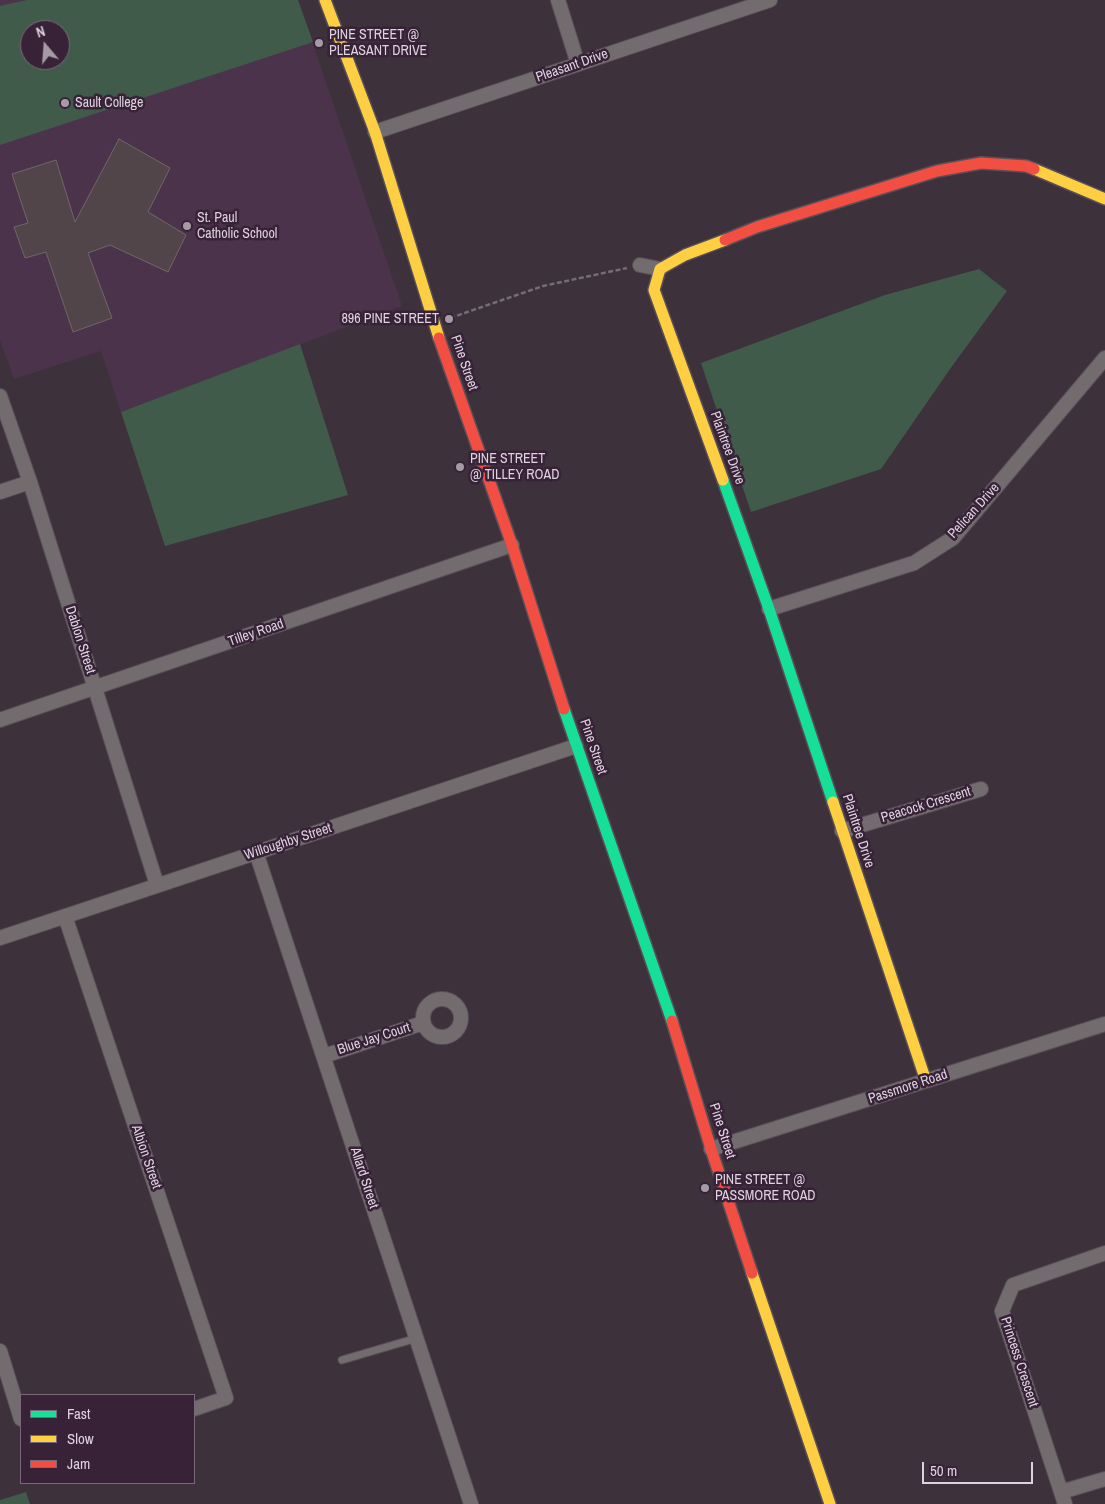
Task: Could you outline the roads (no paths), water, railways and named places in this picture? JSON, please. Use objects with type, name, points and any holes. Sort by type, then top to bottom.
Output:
[{"type":"street","name":"Pine Street","points":[[325,0],[375,132],[434,323],[512,545],[576,746],[673,1025],[711,1149],[830,1504]]},
{"type":"street","points":[[558,0],[578,64]]},
{"type":"street","name":"Pleasant Drive","points":[[375,132],[770,0]]},
{"type":"street","points":[[640,265],[660,270],[685,255],[757,228],[937,171],[981,163],[1026,166],[1105,199]]},
{"type":"street","name":"Plaintree Drive","points":[[660,270],[654,290],[769,609],[926,1081]]},
{"type":"street","name":"Pelican Drive","points":[[769,609],[914,563],[953,538],[1105,358]]},
{"type":"street","name":"Dablon Street","points":[[0,396],[30,482],[157,885]]},
{"type":"street","points":[[0,492],[30,482]]},
{"type":"street","name":"Tilley Road","points":[[0,720],[512,545]]},
{"type":"street","name":"Willoughby Street","points":[[0,938],[576,746]]},
{"type":"street","name":"Peacock Crescent","points":[[842,831],[981,788]]},
{"type":"street","name":"Allard Street","points":[[256,852],[472,1504]]},
{"type":"street","name":"Albion Street","points":[[65,916],[226,1398],[195,1409]]},
{"type":"street","name":"Blue Jay Court","points":[[324,1056],[423,1024]]},
{"type":"street","name":"Passmore Road","points":[[711,1149],[1105,1024]]},
{"type":"street","name":"Princess Crescent","points":[[1063,1498],[1002,1311],[1013,1285],[1105,1252]]},
{"type":"street","points":[[0,1351],[20,1415]]},
{"type":"street","points":[[1063,1498],[1105,1479]]},
{"type":"lane","points":[[342,1360],[417,1338]]},
{"type":"place","name":"PINE STREET @ PLEASANT DRIVE","points":[[319,43]]},
{"type":"place","name":"Sault College","points":[[65,103]]},
{"type":"place","name":"St. Paul Catholic School","points":[[187,226]]},
{"type":"place","name":"896 PINE STREET","points":[[449,319]]},
{"type":"place","name":"PINE STREET @ TILLEY ROAD","points":[[460,467]]},
{"type":"place","name":"PINE STREET @ PASSMORE ROAD","points":[[705,1188]]}]
